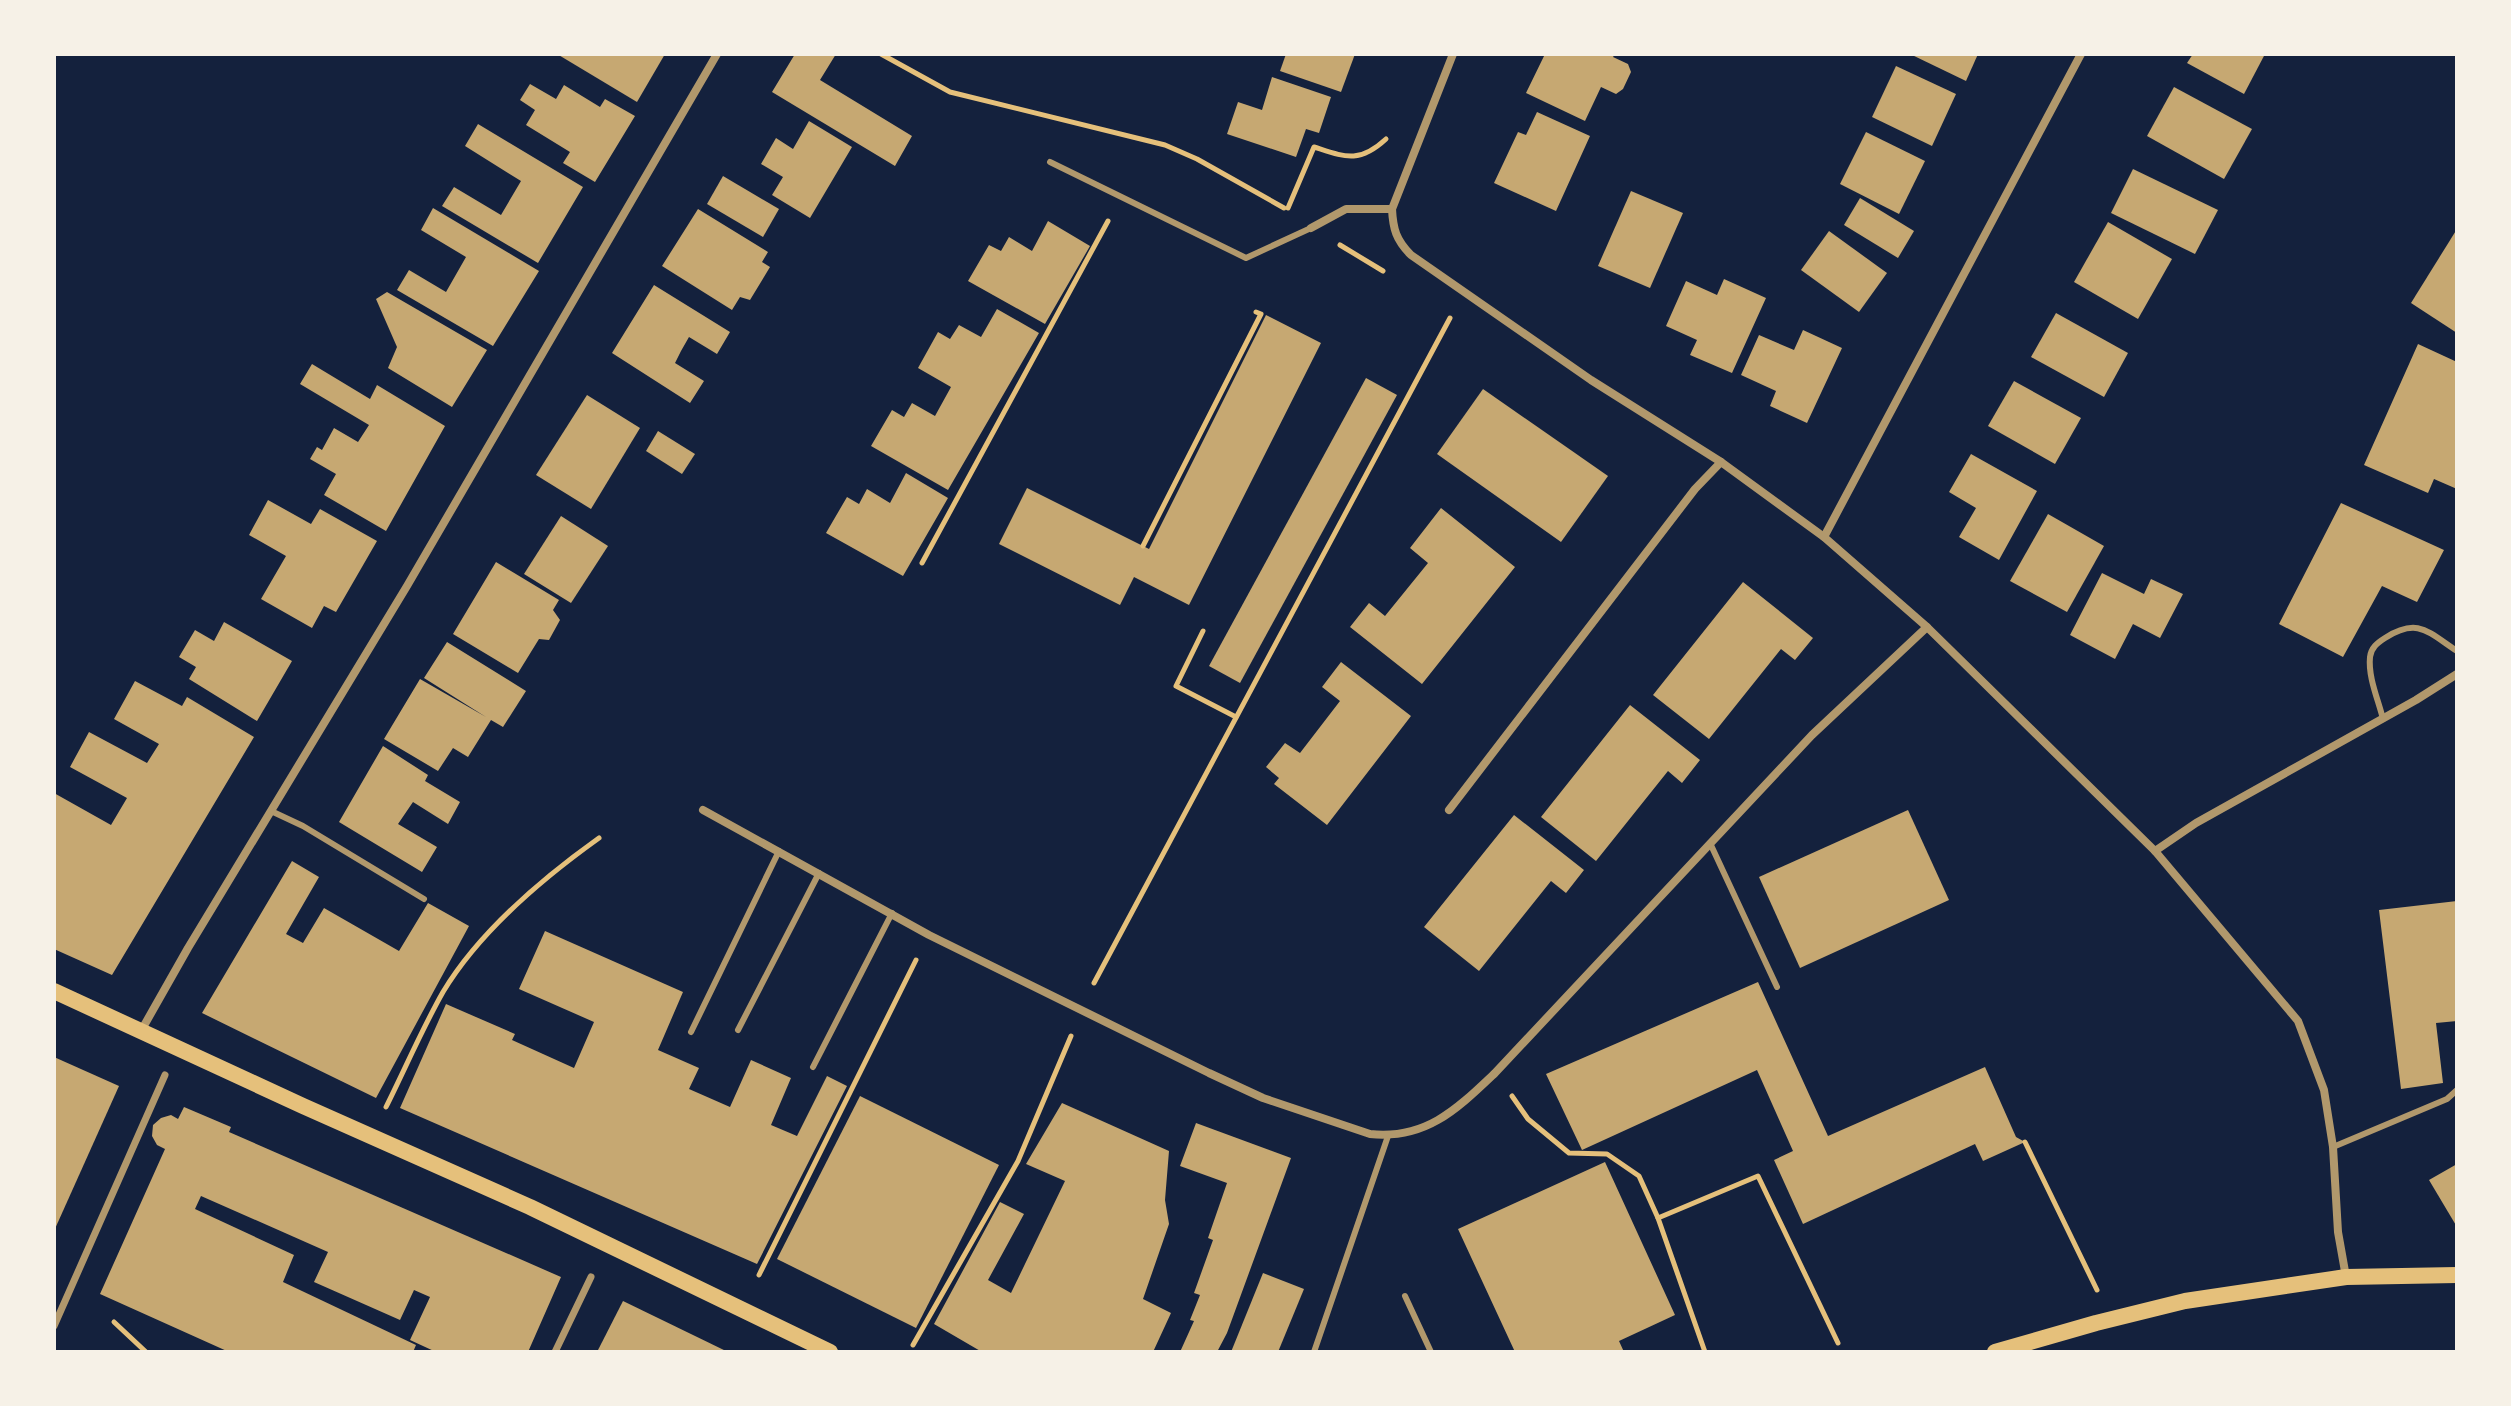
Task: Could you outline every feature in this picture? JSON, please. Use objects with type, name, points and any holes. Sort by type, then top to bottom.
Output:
[{"type":"main road","points":[[54,991],[606,1244],[830,1352]]},
{"type":"main road","points":[[1995,1352],[2185,1301],[2346,1277],[2457,1275]]},
{"type":"street","points":[[141,1031],[407,586],[717,54]]},
{"type":"street","points":[[1453,54],[1392,209],[1397,241],[1411,255],[1591,380],[1721,462],[1824,537],[1927,627],[2155,851],[2298,1021],[2324,1090],[2333,1147],[2338,1232],[2346,1277]]},
{"type":"street","points":[[1824,537],[2081,54]]},
{"type":"street","points":[[1311,228],[1346,209],[1392,209]]},
{"type":"street","points":[[1449,810],[1695,489],[1721,462]]},
{"type":"street","points":[[703,810],[929,935],[1263,1098],[1370,1134],[1388,1136],[1416,1130],[1448,1115],[1495,1073],[1812,735],[1927,627]]},
{"type":"street","points":[[2155,851],[2196,823],[2457,674]]},
{"type":"street","points":[[54,1326],[165,1075]]},
{"type":"street","points":[[555,1352],[591,1277]]},
{"type":"lane","points":[[1050,162],[1246,258],[1311,228]]},
{"type":"lane","points":[[2383,719],[2371,673],[2370,654],[2376,643],[2408,626],[2424,630],[2457,651]]},
{"type":"lane","points":[[271,811],[303,826],[424,899]]},
{"type":"lane","points":[[1710,843],[1777,987]]},
{"type":"lane","points":[[691,1032],[779,851]]},
{"type":"lane","points":[[738,1030],[819,873]]},
{"type":"lane","points":[[813,1067],[892,913]]},
{"type":"lane","points":[[2333,1147],[2447,1099],[2457,1090]]},
{"type":"lane","points":[[1314,1352],[1388,1136]]},
{"type":"lane","points":[[1405,1296],[1431,1352]]},
{"type":"path","points":[[881,54],[950,92],[1165,145],[1197,159],[1287,210],[1314,147],[1354,158],[1379,146],[1394,132]]},
{"type":"path","points":[[922,563],[1122,195]]},
{"type":"path","points":[[1311,228],[1385,272]]},
{"type":"path","points":[[913,1345],[1018,1161],[1069,1044],[1080,1009],[1450,318],[1439,310]]},
{"type":"path","points":[[1143,546],[1261,314],[1256,312]]},
{"type":"path","points":[[1203,631],[1176,686],[1236,717]]},
{"type":"path","points":[[385,1108],[443,993],[462,965],[484,938],[531,893],[599,838]]},
{"type":"path","points":[[759,1275],[929,935]]},
{"type":"path","points":[[1495,1073],[1528,1119],[1569,1153],[1607,1154],[1639,1176],[1658,1218],[1705,1352]]},
{"type":"path","points":[[2025,1142],[2101,1299]]},
{"type":"path","points":[[1658,1218],[1758,1176],[1838,1343]]},
{"type":"path","points":[[114,1322],[146,1352]]},
{"type":"building","points":[[557,54],[665,54],[637,102]]},
{"type":"building","points":[[795,54],[836,54],[820,80],[912,136],[895,166],[772,92]]},
{"type":"building","points":[[1286,54],[1355,54],[1341,92],[1280,71]]},
{"type":"building","points":[[1545,54],[1615,54],[1613,57],[1628,64],[1631,72],[1623,89],[1616,94],[1601,87],[1585,121],[1526,93]]},
{"type":"building","points":[[1910,54],[1978,54],[1966,81]]},
{"type":"building","points":[[2193,54],[2265,54],[2244,94],[2187,63]]},
{"type":"building","points":[[1896,66],[1956,94],[1932,146],[1872,117]]},
{"type":"building","points":[[1272,77],[1331,97],[1319,133],[1306,129],[1296,157],[1227,134],[1238,102],[1262,110]]},
{"type":"building","points":[[530,84],[556,99],[564,85],[600,107],[605,99],[635,116],[595,182],[563,163],[570,152],[526,125],[535,110],[520,100]]},
{"type":"building","points":[[2174,87],[2252,129],[2224,179],[2147,136]]},
{"type":"building","points":[[1537,112],[1590,136],[1556,211],[1494,183],[1518,132],[1526,135]]},
{"type":"building","points":[[809,121],[852,147],[810,218],[772,195],[783,177],[761,164],[776,138],[793,149]]},
{"type":"building","points":[[478,124],[583,187],[538,263],[442,206],[454,187],[501,215],[521,181],[465,146]]},
{"type":"building","points":[[1866,132],[1925,161],[1899,214],[1840,184]]},
{"type":"building","points":[[2133,169],[2218,210],[2195,254],[2111,213]]},
{"type":"building","points":[[723,176],[779,209],[763,237],[707,204]]},
{"type":"building","points":[[1631,191],[1683,213],[1650,288],[1598,266]]},
{"type":"building","points":[[1860,198],[1914,231],[1898,258],[1844,225]]},
{"type":"building","points":[[433,208],[539,271],[493,346],[397,290],[409,270],[446,292],[466,257],[421,230]]},
{"type":"building","points":[[698,209],[768,252],[762,262],[770,267],[750,300],[740,297],[732,310],[662,266]]},
{"type":"building","points":[[1048,221],[1090,246],[1045,324],[968,281],[989,245],[1001,251],[1009,237],[1032,251]]},
{"type":"building","points":[[2108,222],[2172,259],[2138,319],[2074,282]]},
{"type":"building","points":[[2457,229],[2457,333],[2411,303]]},
{"type":"building","points":[[1829,231],[1887,273],[1859,312],[1801,270]]},
{"type":"building","points":[[1724,279],[1766,298],[1732,373],[1690,355],[1697,340],[1666,326],[1686,281],[1717,295]]},
{"type":"building","points":[[654,285],[730,332],[717,354],[689,337],[681,351],[675,363],[704,381],[690,403],[612,353]]},
{"type":"building","points":[[387,292],[487,350],[452,407],[388,368],[397,347],[376,299]]},
{"type":"building","points":[[997,309],[1039,333],[948,490],[871,446],[892,410],[904,417],[912,403],[935,416],[951,387],[918,368],[938,332],[950,339],[959,325],[981,337]]},
{"type":"building","points":[[2056,313],[2128,353],[2104,397],[2031,357]]},
{"type":"building","points":[[1266,315],[1321,343],[1189,605],[1134,577],[1120,605],[999,544],[1027,488],[1149,549]]},
{"type":"building","points":[[1803,330],[1842,348],[1807,423],[1770,406],[1776,391],[1741,375],[1759,335],[1794,350]]},
{"type":"building","points":[[2418,344],[2457,362],[2457,489],[2434,479],[2428,493],[2364,465]]},
{"type":"building","points":[[312,364],[370,399],[377,385],[445,426],[386,531],[324,495],[336,474],[310,459],[317,447],[322,450],[334,428],[358,442],[369,425],[300,384]]},
{"type":"building","points":[[1366,378],[1397,395],[1240,683],[1209,666]]},
{"type":"building","points":[[2014,381],[2081,418],[2055,464],[1988,426]]},
{"type":"building","points":[[1483,389],[1608,476],[1561,542],[1437,454]]},
{"type":"building","points":[[587,395],[640,428],[591,509],[536,475]]},
{"type":"building","points":[[658,431],[695,454],[682,474],[646,451]]},
{"type":"building","points":[[1971,454],[2037,491],[1999,560],[1959,537],[1976,508],[1949,492]]},
{"type":"building","points":[[906,473],[948,498],[903,576],[826,533],[847,497],[859,504],[867,489],[890,503]]},
{"type":"building","points":[[268,500],[311,524],[320,509],[377,541],[336,612],[324,606],[312,628],[261,599],[286,556],[249,535]]},
{"type":"building","points":[[2341,503],[2444,550],[2417,602],[2382,586],[2343,657],[2279,624]]},
{"type":"building","points":[[1441,508],[1515,567],[1422,684],[1350,627],[1369,603],[1385,616],[1428,563],[1410,548]]},
{"type":"building","points":[[2048,514],[2104,546],[2067,612],[2010,581]]},
{"type":"building","points":[[561,516],[608,546],[571,603],[524,574]]},
{"type":"building","points":[[496,562],[559,600],[553,610],[560,620],[549,640],[539,639],[518,673],[453,634]]},
{"type":"building","points":[[2102,573],[2144,594],[2151,579],[2183,594],[2160,638],[2133,624],[2115,659],[2070,635]]},
{"type":"building","points":[[1743,582],[1813,638],[1795,660],[1781,649],[1709,739],[1653,695]]},
{"type":"building","points":[[224,622],[292,661],[257,721],[189,679],[196,667],[179,657],[195,630],[214,641]]},
{"type":"building","points":[[447,642],[526,691],[503,727],[491,720],[468,757],[453,748],[438,771],[384,739],[420,679],[486,717],[424,678]]},
{"type":"building","points":[[1341,662],[1411,716],[1327,825],[1274,784],[1279,778],[1266,767],[1285,743],[1300,753],[1340,701],[1322,687]]},
{"type":"building","points":[[135,681],[182,706],[187,697],[254,737],[112,975],[54,949],[54,793],[111,825],[127,798],[70,767],[89,732],[147,763],[159,744],[114,719]]},
{"type":"building","points":[[1630,705],[1700,760],[1682,783],[1668,771],[1596,861],[1541,817]]},
{"type":"building","points":[[383,746],[428,775],[425,781],[460,802],[448,824],[413,802],[398,824],[437,847],[422,872],[339,822]]},
{"type":"building","points":[[1908,810],[1949,900],[1800,968],[1759,877]]},
{"type":"building","points":[[1514,815],[1584,870],[1566,893],[1551,881],[1479,971],[1424,927]]},
{"type":"building","points":[[292,861],[319,877],[286,934],[303,943],[324,908],[399,951],[428,903],[469,926],[376,1098],[202,1013]]},
{"type":"building","points":[[2457,901],[2457,1021],[2436,1023],[2443,1083],[2401,1089],[2379,910]]},
{"type":"building","points":[[545,931],[683,992],[658,1050],[699,1068],[689,1089],[730,1107],[751,1060],[791,1078],[771,1125],[797,1136],[827,1076],[847,1086],[757,1264],[400,1108],[446,1004],[515,1034],[512,1040],[574,1068],[594,1022],[519,989]]},
{"type":"building","points":[[1758,982],[1828,1136],[1985,1067],[2016,1137],[2025,1142],[1983,1161],[1975,1144],[1803,1224],[1774,1160],[1793,1151],[1757,1070],[1582,1150],[1546,1074]]},
{"type":"building","points":[[54,1057],[119,1086],[54,1231]]},
{"type":"building","points":[[860,1096],[999,1165],[916,1328],[777,1259]]},
{"type":"building","points":[[1062,1103],[1169,1151],[1165,1200],[1169,1224],[1143,1299],[1171,1313],[1153,1352],[982,1352],[934,1324],[1000,1202],[1024,1214],[988,1280],[1011,1293],[1065,1181],[1026,1164]]},
{"type":"building","points":[[184,1107],[231,1127],[229,1132],[561,1277],[528,1352],[436,1352],[410,1340],[430,1297],[414,1290],[400,1320],[314,1282],[328,1252],[201,1196],[195,1209],[294,1255],[283,1282],[416,1345],[413,1352],[229,1352],[100,1294],[165,1149],[157,1145],[152,1136],[153,1125],[171,1115],[178,1119]]},
{"type":"building","points":[[1196,1123],[1291,1158],[1227,1333],[1217,1352],[1180,1352],[1194,1321],[1190,1320],[1200,1295],[1194,1293],[1213,1240],[1208,1238],[1227,1183],[1180,1166]]},
{"type":"building","points":[[1605,1162],[1675,1315],[1619,1341],[1624,1352],[1515,1352],[1458,1229]]},
{"type":"building","points":[[2457,1164],[2457,1227],[2429,1180]]},
{"type":"building","points":[[1263,1273],[1304,1289],[1278,1352],[1231,1352]]},
{"type":"building","points":[[623,1301],[728,1352],[597,1352]]}]
